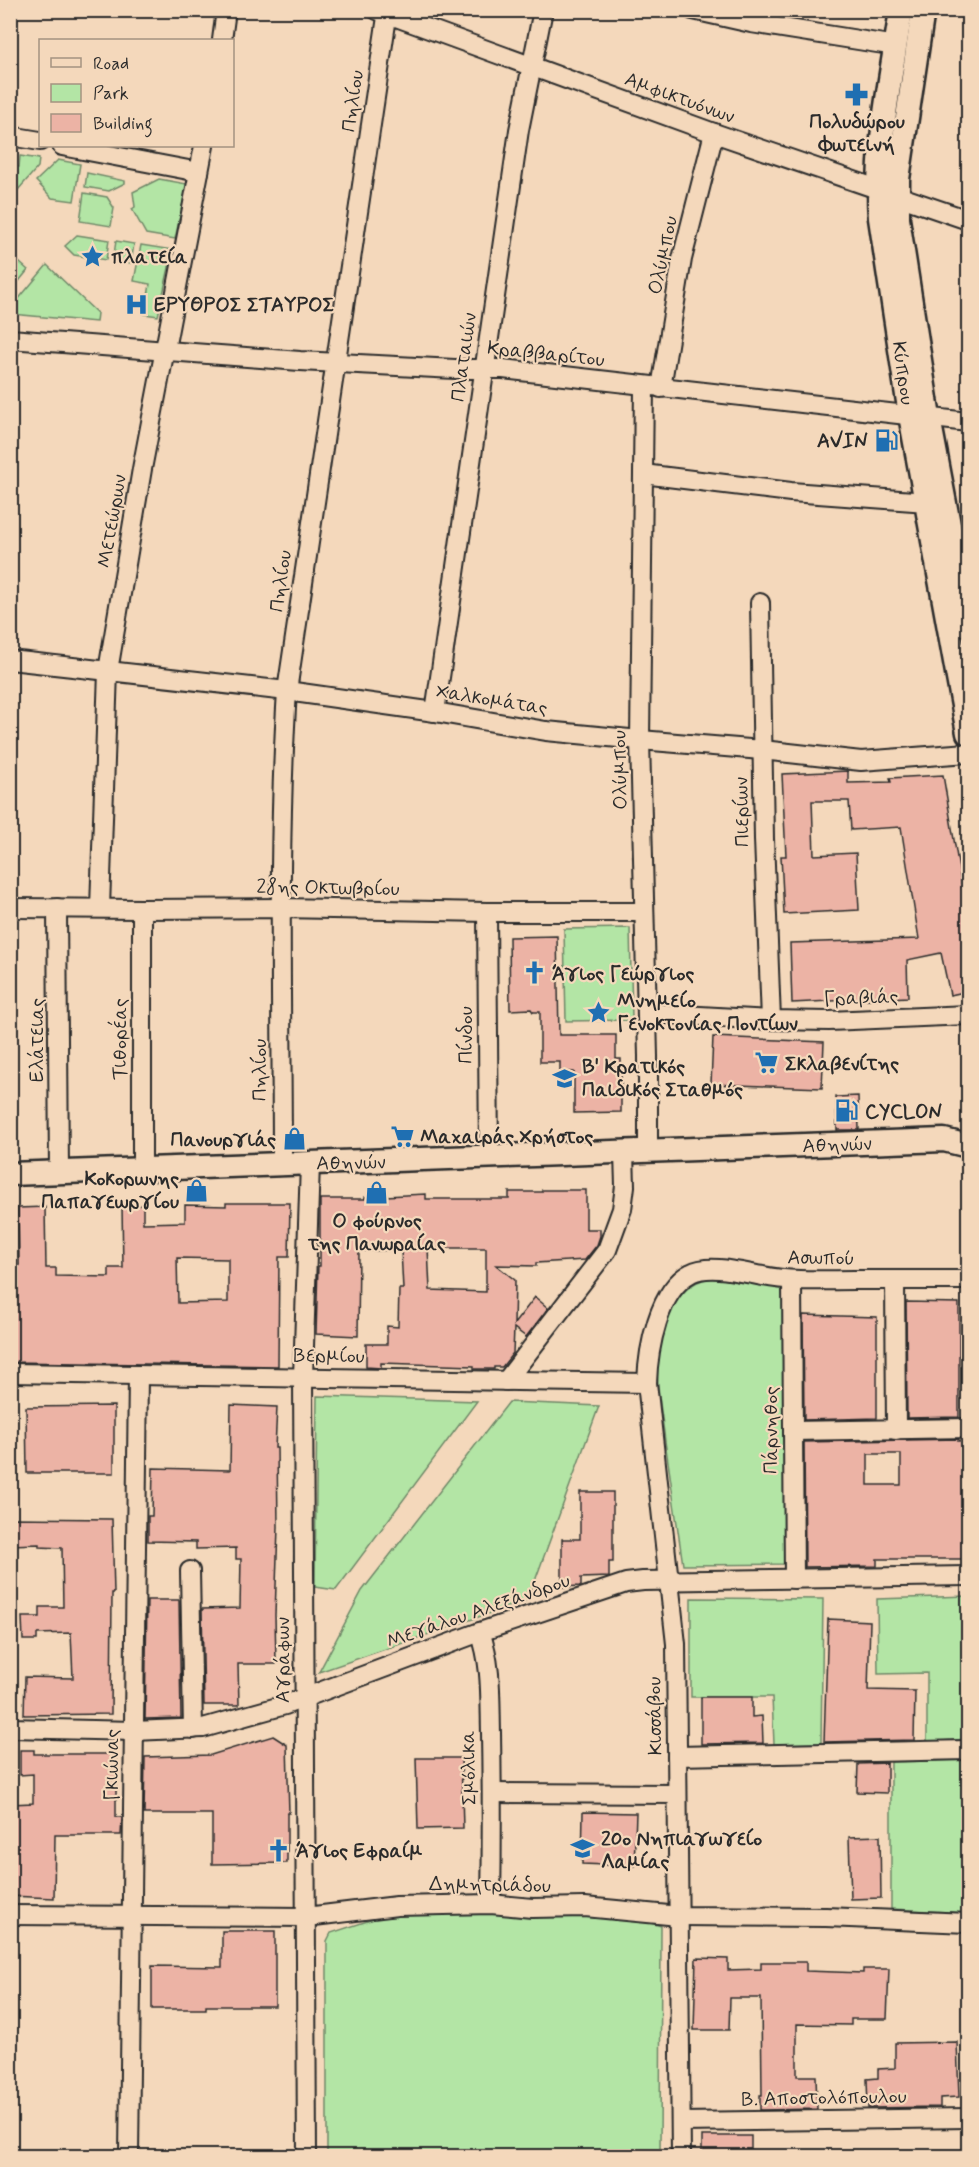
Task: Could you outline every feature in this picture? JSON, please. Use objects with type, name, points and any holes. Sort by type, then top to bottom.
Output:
[{"type":"main road","name":"Κύπρου","points":[[887,192],[880,155],[902,10]]},
{"type":"main road","name":"Κύπρου","points":[[923,10],[880,218],[919,416],[969,626]]},
{"type":"main road","name":"Κύπρου","points":[[919,416],[927,502],[969,733]]},
{"type":"main road","name":"Αθηνών","points":[[10,1174],[944,1140],[969,1133]]},
{"type":"main road","name":"Αθηνών","points":[[944,1140],[969,1146]]},
{"type":"street","points":[[222,39],[226,10]]},
{"type":"street","name":"Πλαταιών","points":[[435,712],[519,130],[543,10]]},
{"type":"street","points":[[693,10],[751,23],[896,46]]},
{"type":"street","name":"Αμφικτυόνων","points":[[384,12],[714,133],[969,220]]},
{"type":"street","name":"Πηλίου","points":[[282,1164],[280,908],[287,691],[384,12]]},
{"type":"street","name":"Ολύμπου","points":[[648,1152],[640,740],[643,474],[653,387],[714,133]]},
{"type":"street","points":[[10,136],[39,141]]},
{"type":"street","points":[[67,147],[199,172]]},
{"type":"street","name":"Μετεώρων","points":[[100,908],[108,671],[142,469],[204,147]]},
{"type":"street","name":"Κραββαρίτου","points":[[10,339],[334,363],[484,369],[969,422]]},
{"type":"street","points":[[643,474],[791,492],[927,502]]},
{"type":"street","name":"Πιερίων","points":[[760,603],[762,750],[771,1020]]},
{"type":"street","name":"Χαλκομάτας","points":[[10,660],[287,691],[435,712],[546,731],[861,761],[969,753]]},
{"type":"street","name":"28ης Οκτωβρίου","points":[[10,908],[644,912]]},
{"type":"street","name":"Ελάτειας","points":[[57,908],[59,1172]]},
{"type":"street","name":"Τιθορέας","points":[[142,909],[142,1169]]},
{"type":"street","name":"Πίνδου","points":[[487,912],[489,1158]]},
{"type":"street","name":"Γραβιάς","points":[[647,1013],[829,1021],[969,1015]]},
{"type":"street","points":[[506,1381],[607,1250],[622,1209],[625,1186],[624,1153]]},
{"type":"street","name":"Αγράφων","points":[[307,2157],[303,1377],[310,1163]]},
{"type":"street","name":"Ασωπού","points":[[678,1283],[692,1272],[699,1270],[731,1270],[792,1280],[969,1280]]},
{"type":"street","name":"Πάρνηθος","points":[[792,1280],[794,1579]]},
{"type":"street","points":[[895,1280],[896,1430]]},
{"type":"street","name":"Κισσάβου","points":[[678,1283],[668,1299],[654,1332],[649,1355],[647,1383],[676,1644],[681,2157]]},
{"type":"street","name":"Βερμίου","points":[[10,1373],[647,1383]]},
{"type":"street","name":"Γκιώνας","points":[[129,2157],[138,1375]]},
{"type":"street","points":[[793,1431],[969,1428]]},
{"type":"street","points":[[190,1571],[193,1729]]},
{"type":"street","name":"Μεγάλου Αλεξάνδρου","points":[[10,1728],[134,1731],[193,1729],[244,1717],[480,1632],[626,1583],[670,1579],[969,1576]]},
{"type":"street","name":"Σμόλικα","points":[[480,1632],[486,1646],[489,1669],[492,1793],[491,1904]]},
{"type":"street","points":[[677,1756],[969,1750]]},
{"type":"street","points":[[492,1793],[677,1794]]},
{"type":"street","name":"Δημητριάδου","points":[[10,1915],[306,1917],[397,1906],[491,1904],[532,1908],[585,1907],[679,1916],[826,1917],[969,1923]]},
{"type":"street","name":"Β. Αποστολόπουλου","points":[[681,2122],[969,2118]]},
{"type":"green space","points":[[20,156],[39,159],[38,167],[11,198],[11,166],[19,167]]},
{"type":"green space","points":[[58,160],[80,164],[74,201],[52,198],[36,181]]},
{"type":"green space","points":[[87,173],[125,181],[125,183],[109,191],[85,187]]},
{"type":"green space","points":[[159,179],[187,184],[175,239],[146,234],[132,209],[135,207],[133,192]]},
{"type":"green space","points":[[84,193],[107,197],[114,208],[111,226],[80,221]]},
{"type":"green space","points":[[77,235],[109,240],[106,260],[74,255],[65,246]]},
{"type":"green space","points":[[116,241],[134,244],[131,263],[113,261]]},
{"type":"green space","points":[[141,245],[173,250],[158,316],[145,314],[150,284],[134,281]]},
{"type":"green space","points":[[11,255],[28,270],[11,291]]},
{"type":"green space","points":[[47,265],[97,313],[96,322],[12,314],[11,308]]},
{"type":"green space","points":[[630,928],[632,1020],[566,1021],[564,929]]},
{"type":"green space","points":[[714,1278],[783,1287],[785,1564],[683,1565],[659,1398],[658,1354],[663,1330],[674,1305],[691,1286],[702,1280]]},
{"type":"green space","points":[[317,1396],[477,1401],[336,1590],[315,1587]]},
{"type":"green space","points":[[509,1402],[599,1406],[528,1600],[319,1672],[362,1591]]},
{"type":"green space","points":[[968,1596],[968,1739],[927,1742],[927,1673],[878,1674],[877,1599]]},
{"type":"green space","points":[[691,1598],[823,1599],[821,1743],[774,1744],[772,1697],[691,1697]]},
{"type":"green space","points":[[968,1760],[968,1913],[891,1909],[891,1762]]},
{"type":"green space","points":[[487,1910],[628,1916],[661,1926],[660,2156],[327,2156],[327,1941],[331,1933],[398,1911]]},
{"type":"building","points":[[848,771],[848,783],[891,782],[890,778],[943,775],[969,928],[969,991],[950,995],[941,953],[907,960],[908,997],[792,1003],[790,943],[919,939],[901,827],[851,830],[849,801],[812,801],[814,855],[856,853],[859,910],[784,914],[781,856],[786,856],[782,774]]},
{"type":"building","points":[[557,936],[559,1035],[616,1035],[616,1059],[621,1059],[621,1112],[574,1113],[574,1072],[560,1072],[560,1062],[540,1062],[540,1012],[533,1012],[531,1009],[510,1010],[509,937]]},
{"type":"building","name":"Σκλαβενίτης","points":[[713,1037],[824,1042],[822,1088],[711,1084]]},
{"type":"building","points":[[858,1096],[859,1130],[837,1130],[836,1097]]},
{"type":"building","points":[[542,1190],[586,1190],[586,1229],[600,1229],[600,1236],[597,1245],[585,1260],[536,1263],[536,1266],[496,1265],[515,1280],[514,1324],[535,1297],[548,1308],[526,1337],[514,1328],[513,1353],[502,1367],[474,1369],[474,1366],[381,1363],[381,1368],[366,1367],[366,1344],[387,1344],[387,1326],[398,1327],[399,1289],[403,1289],[401,1250],[359,1251],[358,1336],[316,1334],[318,1266],[320,1266],[320,1199],[365,1199],[365,1197],[426,1194],[426,1199],[509,1199],[509,1192],[542,1192]],"holes":[[[428,1248],[486,1248],[486,1292],[430,1290]]]},
{"type":"building","points":[[226,1203],[290,1203],[289,1257],[279,1257],[278,1366],[10,1362],[10,1265],[19,1265],[18,1208],[45,1207],[46,1268],[56,1268],[56,1276],[109,1277],[109,1268],[123,1268],[122,1206],[143,1205],[143,1223],[185,1222],[185,1205],[226,1206]],"holes":[[[177,1258],[228,1259],[228,1302],[178,1303]]]},
{"type":"building","points":[[906,1302],[959,1303],[959,1417],[907,1418]]},
{"type":"building","points":[[803,1315],[877,1317],[877,1418],[804,1420]]},
{"type":"building","points":[[231,1405],[277,1407],[275,1448],[277,1448],[278,1527],[276,1664],[238,1664],[239,1705],[204,1705],[202,1609],[240,1608],[241,1559],[236,1559],[236,1548],[196,1549],[196,1542],[148,1541],[148,1516],[152,1516],[153,1468],[230,1470]]},
{"type":"building","points":[[114,1406],[114,1473],[27,1473],[26,1407]]},
{"type":"building","points":[[959,1439],[958,1441],[967,1441],[968,1559],[877,1559],[877,1566],[805,1567],[804,1442]],"holes":[[[868,1454],[901,1454],[901,1485],[868,1485]]]},
{"type":"building","points":[[580,1492],[613,1492],[613,1562],[609,1562],[609,1577],[581,1578],[581,1586],[562,1587],[562,1539],[580,1539]]},
{"type":"building","points":[[10,1518],[112,1519],[114,1593],[112,1593],[111,1714],[24,1715],[25,1677],[73,1678],[71,1633],[37,1634],[37,1640],[23,1640],[22,1617],[40,1617],[40,1607],[63,1607],[62,1548],[39,1547],[39,1544],[10,1545]]},
{"type":"building","points":[[147,1600],[179,1600],[181,1718],[145,1719]]},
{"type":"building","points":[[828,1619],[870,1621],[868,1690],[915,1691],[914,1740],[824,1742]]},
{"type":"building","points":[[701,1697],[752,1697],[752,1717],[762,1716],[763,1743],[701,1744]]},
{"type":"building","points":[[273,1736],[287,1745],[289,1813],[287,1813],[287,1863],[212,1864],[212,1814],[144,1814],[145,1757],[211,1755]]},
{"type":"building","points":[[20,1750],[34,1750],[34,1754],[116,1754],[116,1817],[122,1817],[121,1835],[55,1835],[54,1898],[10,1896],[10,1804],[33,1803],[33,1774],[20,1775]]},
{"type":"building","points":[[416,1758],[461,1758],[463,1828],[418,1829]]},
{"type":"building","points":[[887,1763],[887,1793],[857,1792],[858,1764]]},
{"type":"building","points":[[583,1812],[636,1813],[634,1866],[582,1864]]},
{"type":"building","points":[[880,1836],[881,1898],[851,1899],[849,1837]]},
{"type":"building","points":[[222,1931],[275,1931],[275,2006],[152,2009],[152,1966],[222,1967]]},
{"type":"building","points":[[696,1958],[728,1959],[728,1970],[761,1969],[761,1962],[806,1962],[806,1971],[863,1973],[863,1969],[889,1969],[887,2019],[851,2019],[851,2025],[797,2024],[797,2076],[816,2076],[817,2109],[760,2110],[760,2095],[762,2095],[761,1998],[730,1998],[729,2030],[694,2030]]},
{"type":"building","points":[[957,2042],[959,2097],[940,2098],[940,2107],[868,2108],[867,2079],[878,2078],[878,2069],[895,2068],[895,2043]]},
{"type":"building","points":[[702,2136],[751,2136],[751,2157],[702,2157]]},
{"type":"place","name":"Πολυδώρου Φωτεινή","points":[[857,94]]},
{"type":"place","name":"πλατεία","points":[[93,256]]},
{"type":"place","name":"ΕΡΥΘΡΟΣ ΣΤΑΥΡΟΣ","points":[[136,304]]},
{"type":"place","name":"AVIN","points":[[886,440]]},
{"type":"place","name":"Άγιος Γεώργιος","points":[[534,973]]},
{"type":"place","name":"Μνημείο Γενοκτονίας Ποντίων","points":[[599,1012]]},
{"type":"place","name":"Σκλαβενίτης","points":[[767,1063]]},
{"type":"place","name":"B' Κρατικός Παιδικός Σταθμός","points":[[564,1078]]},
{"type":"place","name":"CYCLON","points":[[847,1111]]},
{"type":"place","name":"Μαχαιράς Χρήστος","points":[[402,1136]]},
{"type":"place","name":"Πανουργιάς","points":[[294,1139]]},
{"type":"place","name":"Κοκορωνης Παπαγεωργίου","points":[[197,1190]]},
{"type":"place","name":"Ο φούρνος της Πανωραίας","points":[[377,1193]]},
{"type":"place","name":"20ο Νηπιαγωγείο Λαμίας","points":[[583,1849]]},
{"type":"place","name":"Άγιος Εφραίμ","points":[[278,1850]]}]
